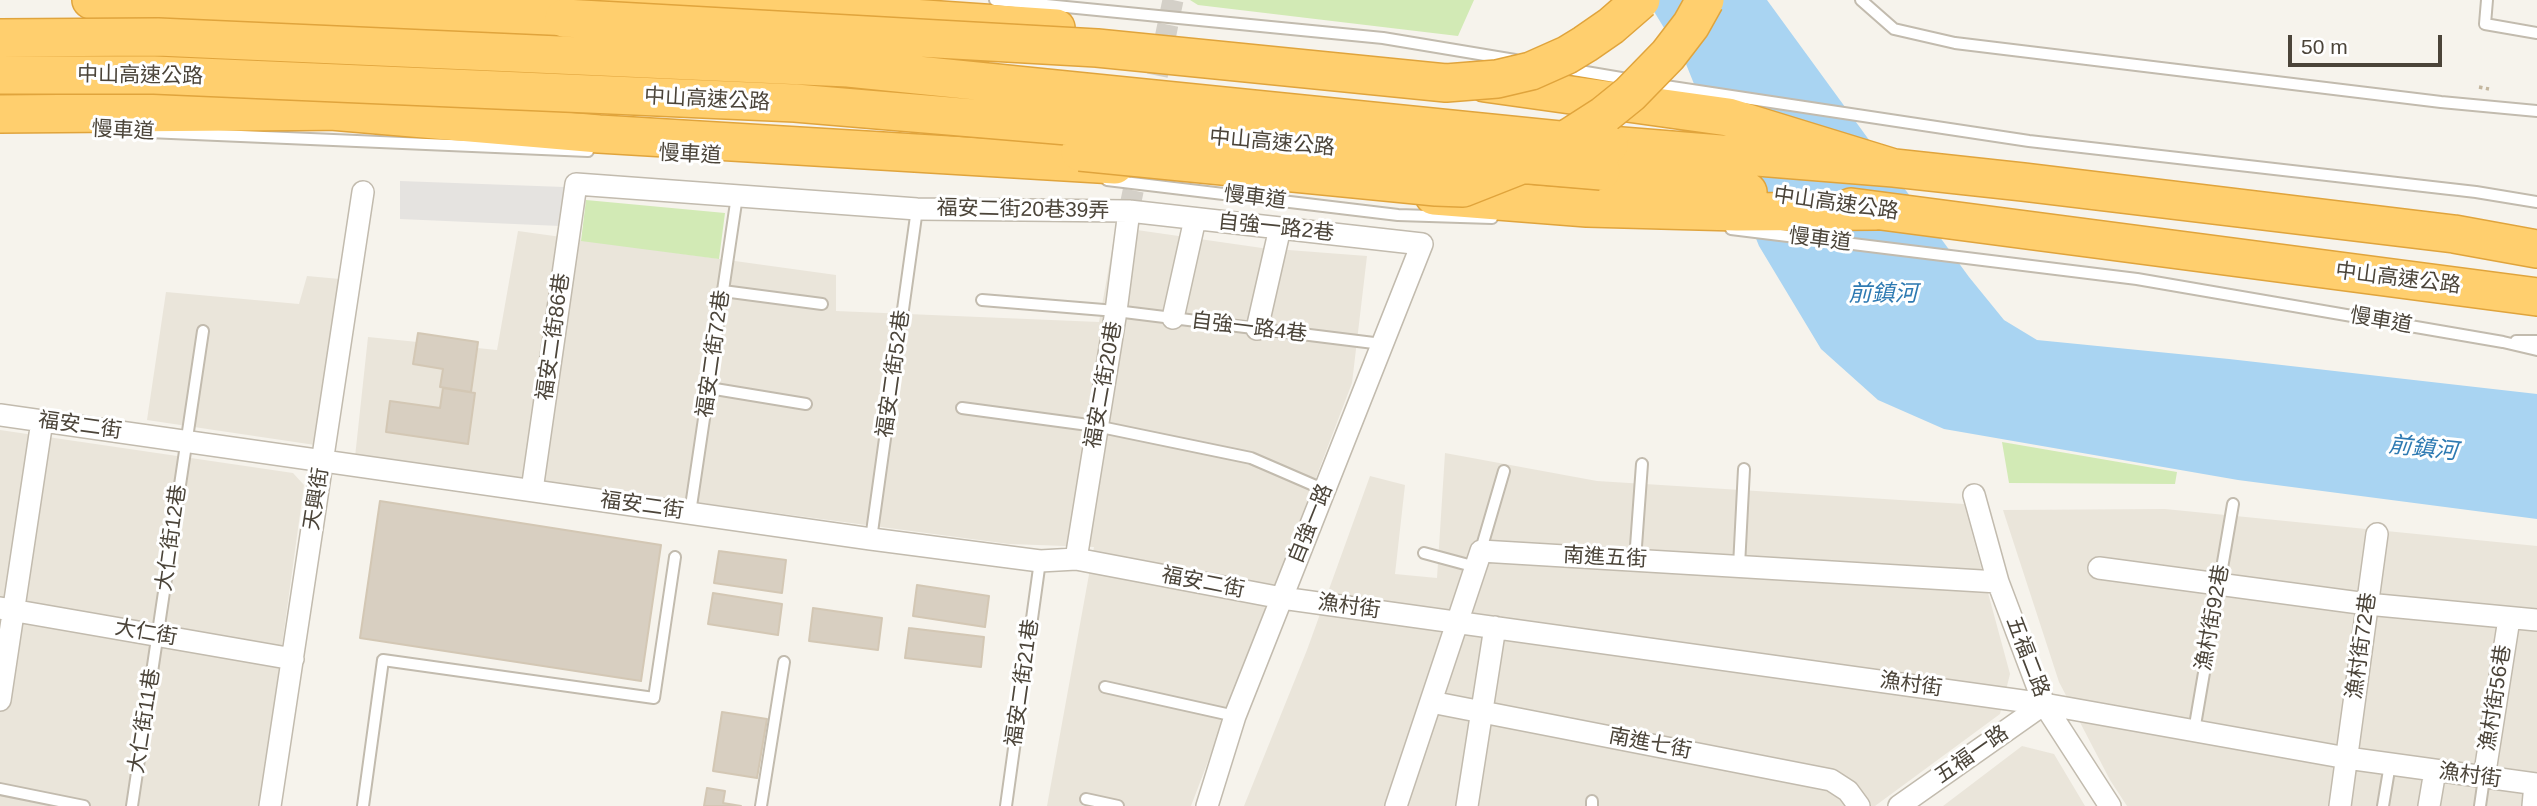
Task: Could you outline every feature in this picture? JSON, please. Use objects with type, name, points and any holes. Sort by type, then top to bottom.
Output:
[{"type":"highway","points":[[91,0],[231,15],[573,9],[810,11],[1123,33],[1348,61],[1484,83],[1680,99],[1728,117],[1894,168]]},
{"type":"highway","points":[[1430,82],[1476,74],[1537,52],[1576,30],[1614,0]]},
{"type":"highway","points":[[573,9],[1097,48],[1446,83],[1497,79],[1531,71],[1585,44],[1641,0]]},
{"type":"highway","points":[[1463,188],[1510,172],[1534,160],[1604,115],[1630,94],[1668,55],[1691,25],[1705,0]]},
{"type":"highway","points":[[0,114],[423,109],[684,116],[1463,188],[1500,184],[1536,173],[1577,154],[1605,135],[1658,92],[1680,70],[1728,0]]},
{"type":"highway","name":"中山高速公路","points":[[0,38],[158,37],[848,68],[1609,145],[1894,168],[2454,234],[2537,249]]},
{"type":"highway","name":"中山高速公路","points":[[0,75],[154,75],[794,103],[1601,171],[1876,211],[2030,229],[2537,298]]},
{"type":"highway","points":[[331,111],[598,134],[1156,168],[1406,194],[1728,220],[1876,211]]},
{"type":"highway","points":[[2454,234],[2537,243]]},
{"type":"highway","points":[[2476,290],[2537,303]]},
{"type":"street","name":"福安二街20巷39弄","points":[[576,184],[918,209],[1129,211]]},
{"type":"street","name":"福安二街86巷","points":[[532,490],[576,184]]},
{"type":"street","name":"天興街","points":[[270,806],[363,192]]},
{"type":"street","name":"自強一路2巷","points":[[1129,211],[1422,244]]},
{"type":"street","name":"福安二街20巷","points":[[1076,559],[1116,311],[1129,211]]},
{"type":"street","points":[[1173,318],[1195,219]]},
{"type":"street","points":[[1258,329],[1280,228]]},
{"type":"street","name":"自強一路","points":[[1207,806],[1235,716],[1422,244]]},
{"type":"street","name":"福安二街","points":[[0,415],[871,539],[1040,561],[1076,559],[1282,598]]},
{"type":"street","points":[[0,699],[6,609],[42,421]]},
{"type":"street","name":"五福二路","points":[[1974,495],[1998,582],[2044,704],[2109,806]]},
{"type":"street","name":"漁村街72巷","points":[[2340,806],[2377,534]]},
{"type":"street","name":"南進五街","points":[[1477,561],[1481,551],[1998,582]]},
{"type":"street","points":[[1396,806],[1477,561]]},
{"type":"street","name":"漁村街56巷","points":[[2099,568],[2367,604],[2537,620]]},
{"type":"street","name":"漁村街","points":[[1282,598],[2044,704],[2347,758],[2536,784]]},
{"type":"street","name":"大仁街","points":[[6,609],[293,659]]},
{"type":"street","name":"漁村街56巷","points":[[2484,778],[2509,619]]},
{"type":"street","points":[[1467,806],[1495,627]]},
{"type":"street","name":"南進七街","points":[[1430,702],[1831,780],[1848,791],[1858,806]]},
{"type":"street","name":"五福一路","points":[[1899,806],[2044,704]]},
{"type":"street","points":[[2429,806],[2435,771]]},
{"type":"street","points":[[2533,806],[2536,784]]},
{"type":"lane","points":[[995,0],[1382,38],[1680,99],[2537,201]]},
{"type":"lane","points":[[1861,0],[1894,29],[1955,43],[2537,111]]},
{"type":"lane","points":[[2487,0],[2485,24],[2537,33]]},
{"type":"lane","name":"慢車道","points":[[120,130],[593,151]]},
{"type":"lane","points":[[942,166],[1053,173]]},
{"type":"lane","name":"慢車道","points":[[1094,178],[1398,215],[1510,219]]},
{"type":"lane","name":"福安二街72巷","points":[[690,513],[737,196]]},
{"type":"lane","name":"福安二街52巷","points":[[871,539],[918,209]]},
{"type":"lane","name":"慢車道","points":[[1728,220],[2137,279],[2503,342]]},
{"type":"lane","points":[[723,291],[822,303]]},
{"type":"lane","name":"自強一路4巷","points":[[982,300],[1116,311],[1382,344]]},
{"type":"lane","name":"大仁街12巷","points":[[158,636],[203,331]]},
{"type":"lane","points":[[2503,342],[2537,341]]},
{"type":"lane","points":[[2503,342],[2537,350]]},
{"type":"lane","points":[[709,388],[806,404]]},
{"type":"lane","points":[[962,408],[1096,426],[1251,458],[1325,490]]},
{"type":"lane","points":[[1634,560],[1642,464]]},
{"type":"lane","points":[[1739,566],[1744,469]]},
{"type":"lane","points":[[1424,553],[1477,561],[1504,471]]},
{"type":"lane","name":"漁村街92巷","points":[[2194,732],[2233,504]]},
{"type":"lane","points":[[363,806],[383,660],[654,698],[675,557]]},
{"type":"lane","name":"福安二街21巷","points":[[1006,806],[1040,561]]},
{"type":"lane","name":"大仁街11巷","points":[[132,806],[158,636]]},
{"type":"lane","points":[[761,806],[784,662]]},
{"type":"lane","points":[[1105,687],[1235,716]]},
{"type":"lane","points":[[2383,806],[2390,764]]},
{"type":"lane","points":[[2480,806],[2484,778]]},
{"type":"lane","points":[[0,789],[82,806]]},
{"type":"lane","points":[[1086,799],[1118,806]]},
{"type":"shaded area","points":[[400,181],[564,187],[560,226],[400,219]]},
{"type":"shaded area","points":[[1116,227],[1262,248],[1367,256],[1352,383],[1191,806],[1047,806],[1094,547],[1009,544],[355,457],[368,337],[497,350],[518,231],[836,275],[836,311],[1099,322]]},
{"type":"shaded area","points":[[307,276],[340,279],[315,445],[147,420],[166,292],[299,304]]},
{"type":"shaded area","points":[[0,430],[293,473],[304,485],[260,806],[0,806]]},
{"type":"shaded area","points":[[1445,453],[1597,481],[1964,504],[2010,674],[2000,714],[1875,806],[1244,806],[1307,650],[1370,476],[1405,485],[1395,574],[1437,578]]},
{"type":"shaded area","points":[[2165,509],[2537,546],[2537,806],[2127,806],[2110,780],[2059,682],[2003,510]]},
{"type":"shaded area","points":[[2022,746],[2054,754],[2085,806],[1943,806]]},
{"type":"green space","points":[[1190,0],[1474,0],[1458,36],[1198,5]]},
{"type":"green space","points":[[586,200],[725,213],[719,259],[581,241]]},
{"type":"green space","points":[[2002,442],[2177,472],[2175,484],[2009,483]]},
{"type":"water","name":"前鎮河","points":[[1647,0],[1767,0],[1969,277],[2004,320],[2037,340],[2537,394],[2537,519],[2238,480],[1944,429],[1878,400],[1821,349],[1759,246],[1686,64]]},
{"type":"building","points":[[418,333],[478,342],[471,392],[440,387],[443,369],[413,364]]},
{"type":"building","points":[[443,388],[475,393],[468,444],[386,432],[390,401],[440,408]]},
{"type":"building","points":[[380,501],[661,545],[641,681],[360,638]]},
{"type":"building","points":[[719,551],[786,560],[782,593],[714,583]]},
{"type":"building","points":[[917,585],[989,596],[985,627],[913,616]]},
{"type":"building","points":[[713,593],[782,604],[778,635],[708,624]]},
{"type":"building","points":[[813,608],[882,618],[878,650],[809,641]]},
{"type":"building","points":[[909,628],[984,637],[981,667],[905,658]]},
{"type":"building","points":[[722,712],[767,719],[757,778],[713,771]]},
{"type":"building","points":[[707,788],[725,791],[723,803],[741,806],[704,806]]},
{"type":"tunnel","points":[[1151,106],[1173,0]]},
{"type":"tunnel","points":[[1129,211],[1142,148]]}]
